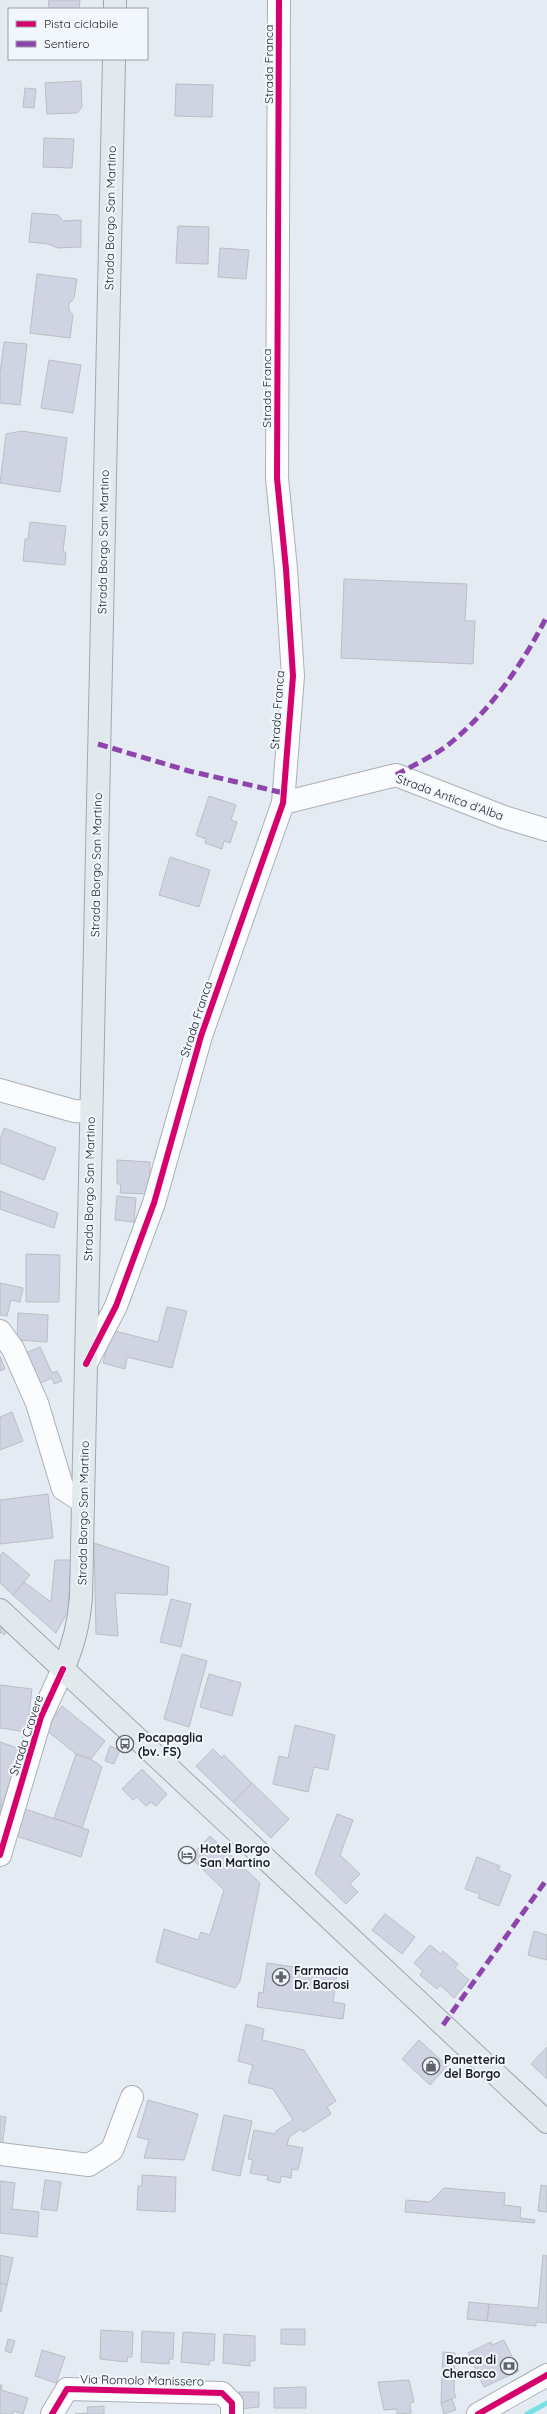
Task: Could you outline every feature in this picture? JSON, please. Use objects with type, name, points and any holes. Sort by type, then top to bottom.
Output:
[{"type":"main road","name":"Strada Borgo San Martino","points":[[63,1669],[72,1648],[79,1624],[83,1502],[114,60]]},
{"type":"main road","points":[[0,1610],[547,2122]]},
{"type":"street","name":"Strada Franca","points":[[86,1364],[116,1306],[154,1203],[201,1036],[283,803],[293,676],[286,569],[277,478],[279,0]]},
{"type":"street","name":"Strada Antica d'Alba","points":[[283,803],[396,774],[504,817],[547,830]]},
{"type":"street","points":[[0,1090],[74,1110],[91,1112]]},
{"type":"street","points":[[0,1331],[13,1349],[37,1403],[63,1489],[83,1502]]},
{"type":"street","name":"Strada Cravere","points":[[0,1855],[41,1717],[63,1669]]},
{"type":"street","points":[[0,2154],[89,2165],[112,2150],[132,2097]]},
{"type":"street","points":[[478,2414],[547,2375]]},
{"type":"street","name":"Via Romolo Manissero","points":[[52,2414],[67,2389],[222,2393],[232,2403],[232,2414]]},
{"type":"building","points":[[49,0],[80,0],[79,8],[48,8]]},
{"type":"building","points":[[81,81],[82,107],[77,113],[47,114],[45,83]]},
{"type":"building","points":[[176,84],[213,85],[212,117],[175,116]]},
{"type":"building","points":[[25,88],[36,89],[34,108],[23,107]]},
{"type":"building","points":[[44,138],[74,139],[72,168],[43,167]]},
{"type":"building","points":[[32,213],[58,215],[63,221],[81,220],[81,247],[58,248],[48,244],[29,242]]},
{"type":"building","points":[[178,226],[209,227],[208,264],[176,263]]},
{"type":"building","points":[[220,248],[249,250],[246,279],[218,277]]},
{"type":"building","points":[[37,274],[77,279],[74,298],[69,304],[69,310],[73,315],[70,338],[30,333]]},
{"type":"building","points":[[4,342],[27,344],[20,405],[0,403],[0,373]]},
{"type":"building","points":[[49,360],[81,365],[73,413],[41,408]]},
{"type":"building","points":[[22,431],[67,438],[60,492],[0,483],[6,434]]},
{"type":"building","points":[[30,522],[66,526],[63,551],[66,553],[65,565],[23,561],[25,539],[28,539]]},
{"type":"building","points":[[344,579],[467,584],[465,621],[475,621],[473,664],[341,658]]},
{"type":"building","points":[[209,796],[236,805],[231,820],[237,822],[230,843],[224,841],[222,849],[205,843],[206,839],[196,835]]},
{"type":"building","points":[[170,857],[210,870],[199,907],[159,895]]},
{"type":"building","points":[[4,1128],[56,1148],[44,1180],[0,1163],[0,1139]]},
{"type":"building","points":[[117,1160],[150,1162],[149,1194],[120,1193],[121,1184],[117,1184]]},
{"type":"building","points":[[0,1191],[58,1213],[54,1228],[0,1209]]},
{"type":"building","points":[[117,1196],[136,1198],[134,1222],[115,1220]]},
{"type":"building","points":[[26,1254],[60,1255],[59,1302],[26,1302]]},
{"type":"building","points":[[0,1283],[23,1288],[20,1302],[11,1300],[7,1316],[0,1315]]},
{"type":"building","points":[[167,1307],[187,1311],[172,1368],[127,1357],[125,1369],[103,1363],[111,1330],[158,1342]]},
{"type":"building","points":[[18,1313],[48,1315],[47,1342],[17,1340]]},
{"type":"building","points":[[40,1347],[52,1373],[57,1371],[62,1381],[54,1384],[52,1378],[36,1385],[23,1354]]},
{"type":"building","points":[[0,1356],[5,1369],[0,1371]]},
{"type":"building","points":[[12,1412],[23,1441],[0,1450],[0,1417]]},
{"type":"building","points":[[48,1494],[53,1538],[0,1544],[0,1500]]},
{"type":"building","points":[[94,1543],[169,1567],[167,1595],[115,1593],[118,1636],[96,1634]]},
{"type":"building","points":[[3,1552],[30,1575],[13,1595],[0,1583],[0,1556]]},
{"type":"building","points":[[55,1560],[71,1560],[68,1611],[56,1633],[13,1595],[24,1582],[51,1602]]},
{"type":"building","points":[[171,1599],[191,1604],[181,1647],[160,1642]]},
{"type":"building","points":[[0,1624],[8,1631],[4,1635],[1,1632],[0,1634]]},
{"type":"building","points":[[182,1654],[207,1661],[189,1727],[164,1719]]},
{"type":"building","points":[[209,1674],[241,1683],[232,1716],[200,1707]]},
{"type":"building","points":[[0,1685],[32,1689],[27,1732],[0,1728]]},
{"type":"building","points":[[62,1706],[105,1741],[91,1759],[76,1754],[45,1729]]},
{"type":"building","points":[[295,1725],[335,1735],[328,1770],[314,1767],[308,1792],[273,1784],[279,1756],[288,1758]]},
{"type":"building","points":[[0,1742],[26,1751],[7,1807],[0,1805]]},
{"type":"building","points":[[110,1746],[120,1750],[114,1764],[105,1761]]},
{"type":"building","points":[[213,1749],[222,1758],[224,1755],[252,1783],[233,1802],[196,1766]]},
{"type":"building","points":[[76,1754],[91,1759],[102,1767],[82,1828],[54,1818]]},
{"type":"building","points":[[142,1769],[167,1794],[156,1806],[151,1802],[146,1806],[137,1797],[133,1800],[122,1789]]},
{"type":"building","points":[[252,1783],[289,1819],[271,1838],[233,1802]]},
{"type":"building","points":[[0,1805],[7,1807],[0,1834]]},
{"type":"building","points":[[22,1808],[89,1830],[81,1857],[13,1835]]},
{"type":"building","points":[[337,1814],[353,1820],[340,1855],[360,1874],[350,1884],[358,1892],[346,1904],[315,1874]]},
{"type":"building","points":[[210,1836],[260,1883],[240,1981],[235,1988],[156,1962],[164,1929],[198,1940],[201,1932],[210,1935],[224,1890],[190,1857]]},
{"type":"building","points":[[477,1857],[500,1866],[498,1870],[511,1875],[499,1906],[478,1898],[480,1894],[465,1889]]},
{"type":"building","points":[[385,1914],[415,1937],[402,1954],[372,1930]]},
{"type":"building","points":[[534,1931],[547,1935],[547,1960],[528,1955]]},
{"type":"building","points":[[430,1945],[441,1954],[443,1951],[458,1964],[455,1968],[469,1980],[454,1998],[440,1985],[437,1989],[420,1975],[423,1971],[414,1963]]},
{"type":"building","points":[[267,1963],[337,1973],[333,2002],[345,2004],[343,2019],[257,2007],[259,1992],[263,1993]]},
{"type":"building","points":[[246,2024],[264,2029],[262,2040],[304,2050],[336,2101],[327,2107],[331,2114],[303,2132],[301,2129],[289,2137],[287,2145],[303,2148],[298,2170],[292,2169],[291,2178],[281,2176],[280,2183],[267,2180],[268,2176],[250,2173],[253,2160],[248,2159],[254,2130],[275,2134],[276,2131],[293,2120],[273,2089],[248,2083],[253,2065],[238,2061]]},
{"type":"building","points":[[419,2040],[447,2066],[430,2085],[402,2059]]},
{"type":"building","points":[[547,2047],[547,2079],[531,2064]]},
{"type":"building","points":[[148,2100],[198,2114],[184,2160],[144,2158],[149,2140],[137,2137]]},
{"type":"building","points":[[224,2115],[252,2121],[240,2176],[212,2170]]},
{"type":"building","points":[[0,2116],[6,2117],[2,2147],[0,2147]]},
{"type":"building","points":[[142,2175],[176,2177],[175,2212],[137,2210],[138,2186],[142,2186]]},
{"type":"building","points":[[45,2180],[61,2182],[57,2211],[41,2209]]},
{"type":"building","points":[[0,2181],[15,2183],[12,2209],[39,2212],[37,2237],[0,2233]]},
{"type":"building","points":[[541,2185],[547,2186],[547,2212],[538,2211]]},
{"type":"building","points":[[444,2188],[505,2193],[504,2205],[521,2207],[520,2218],[535,2220],[534,2223],[405,2212],[406,2200],[430,2202]]},
{"type":"building","points":[[0,2255],[13,2258],[7,2285],[0,2283]]},
{"type":"building","points":[[543,2255],[547,2256],[547,2323],[536,2322],[536,2326],[487,2321],[489,2304],[538,2308]]},
{"type":"building","points":[[0,2283],[7,2285],[1,2312],[0,2311]]},
{"type":"building","points":[[469,2302],[489,2304],[487,2321],[467,2319]]},
{"type":"building","points":[[281,2329],[305,2329],[305,2345],[281,2344]]},
{"type":"building","points":[[101,2330],[133,2332],[132,2357],[128,2357],[127,2362],[100,2359]]},
{"type":"building","points":[[142,2331],[174,2333],[173,2359],[169,2359],[169,2364],[141,2362]]},
{"type":"building","points":[[183,2332],[215,2334],[214,2361],[210,2360],[209,2365],[181,2362]]},
{"type":"building","points":[[224,2334],[255,2336],[255,2361],[250,2361],[250,2366],[223,2363]]},
{"type":"building","points":[[8,2339],[15,2341],[11,2353],[5,2351]]},
{"type":"building","points":[[504,2340],[519,2371],[484,2387],[468,2353],[491,2342],[492,2345]]},
{"type":"building","points":[[42,2350],[65,2357],[56,2383],[35,2376]]},
{"type":"building","points":[[443,2352],[455,2353],[454,2392],[456,2397],[441,2403]]},
{"type":"building","points":[[409,2380],[414,2402],[410,2403],[411,2413],[397,2414],[397,2409],[384,2410],[378,2382]]},
{"type":"building","points":[[0,2385],[2,2385],[1,2390],[28,2398],[23,2414],[14,2411],[13,2414],[0,2414]]},
{"type":"building","points":[[306,2387],[306,2408],[274,2408],[274,2388]]},
{"type":"building","points":[[239,2392],[259,2392],[259,2407],[240,2409]]},
{"type":"building","points":[[452,2399],[456,2410],[444,2414],[441,2403]]},
{"type":"building","points":[[104,2406],[104,2414],[75,2414],[88,2413],[87,2407]]},
{"type":"waterway","points":[[527,2414],[547,2403]]},
{"type":"marked path","points":[[396,775],[433,755],[454,740],[482,713],[518,667],[547,616]]},
{"type":"marked path","points":[[98,744],[189,771],[284,793]]},
{"type":"marked path","points":[[443,2025],[547,1879]]},
{"type":"cycle path","points":[[86,1364],[116,1306],[154,1203],[201,1036],[283,803],[293,676],[286,569],[277,478],[279,0]]},
{"type":"cycle path","points":[[0,1855],[41,1717],[63,1669]]},
{"type":"cycle path","points":[[478,2414],[547,2375]]},
{"type":"cycle path","points":[[52,2414],[67,2389],[222,2393],[232,2403],[232,2414]]},
{"type":"place","name":"Pocapaglia (bv. FS)","points":[[125,1744]]},
{"type":"place","name":"Hotel Borgo San Martino","points":[[187,1855]]},
{"type":"place","name":"Farmacia Dr. Barosi","points":[[281,1977]]},
{"type":"place","name":"Panetteria del Borgo","points":[[431,2066]]},
{"type":"place","name":"Banca di Cherasco","points":[[509,2366]]}]
